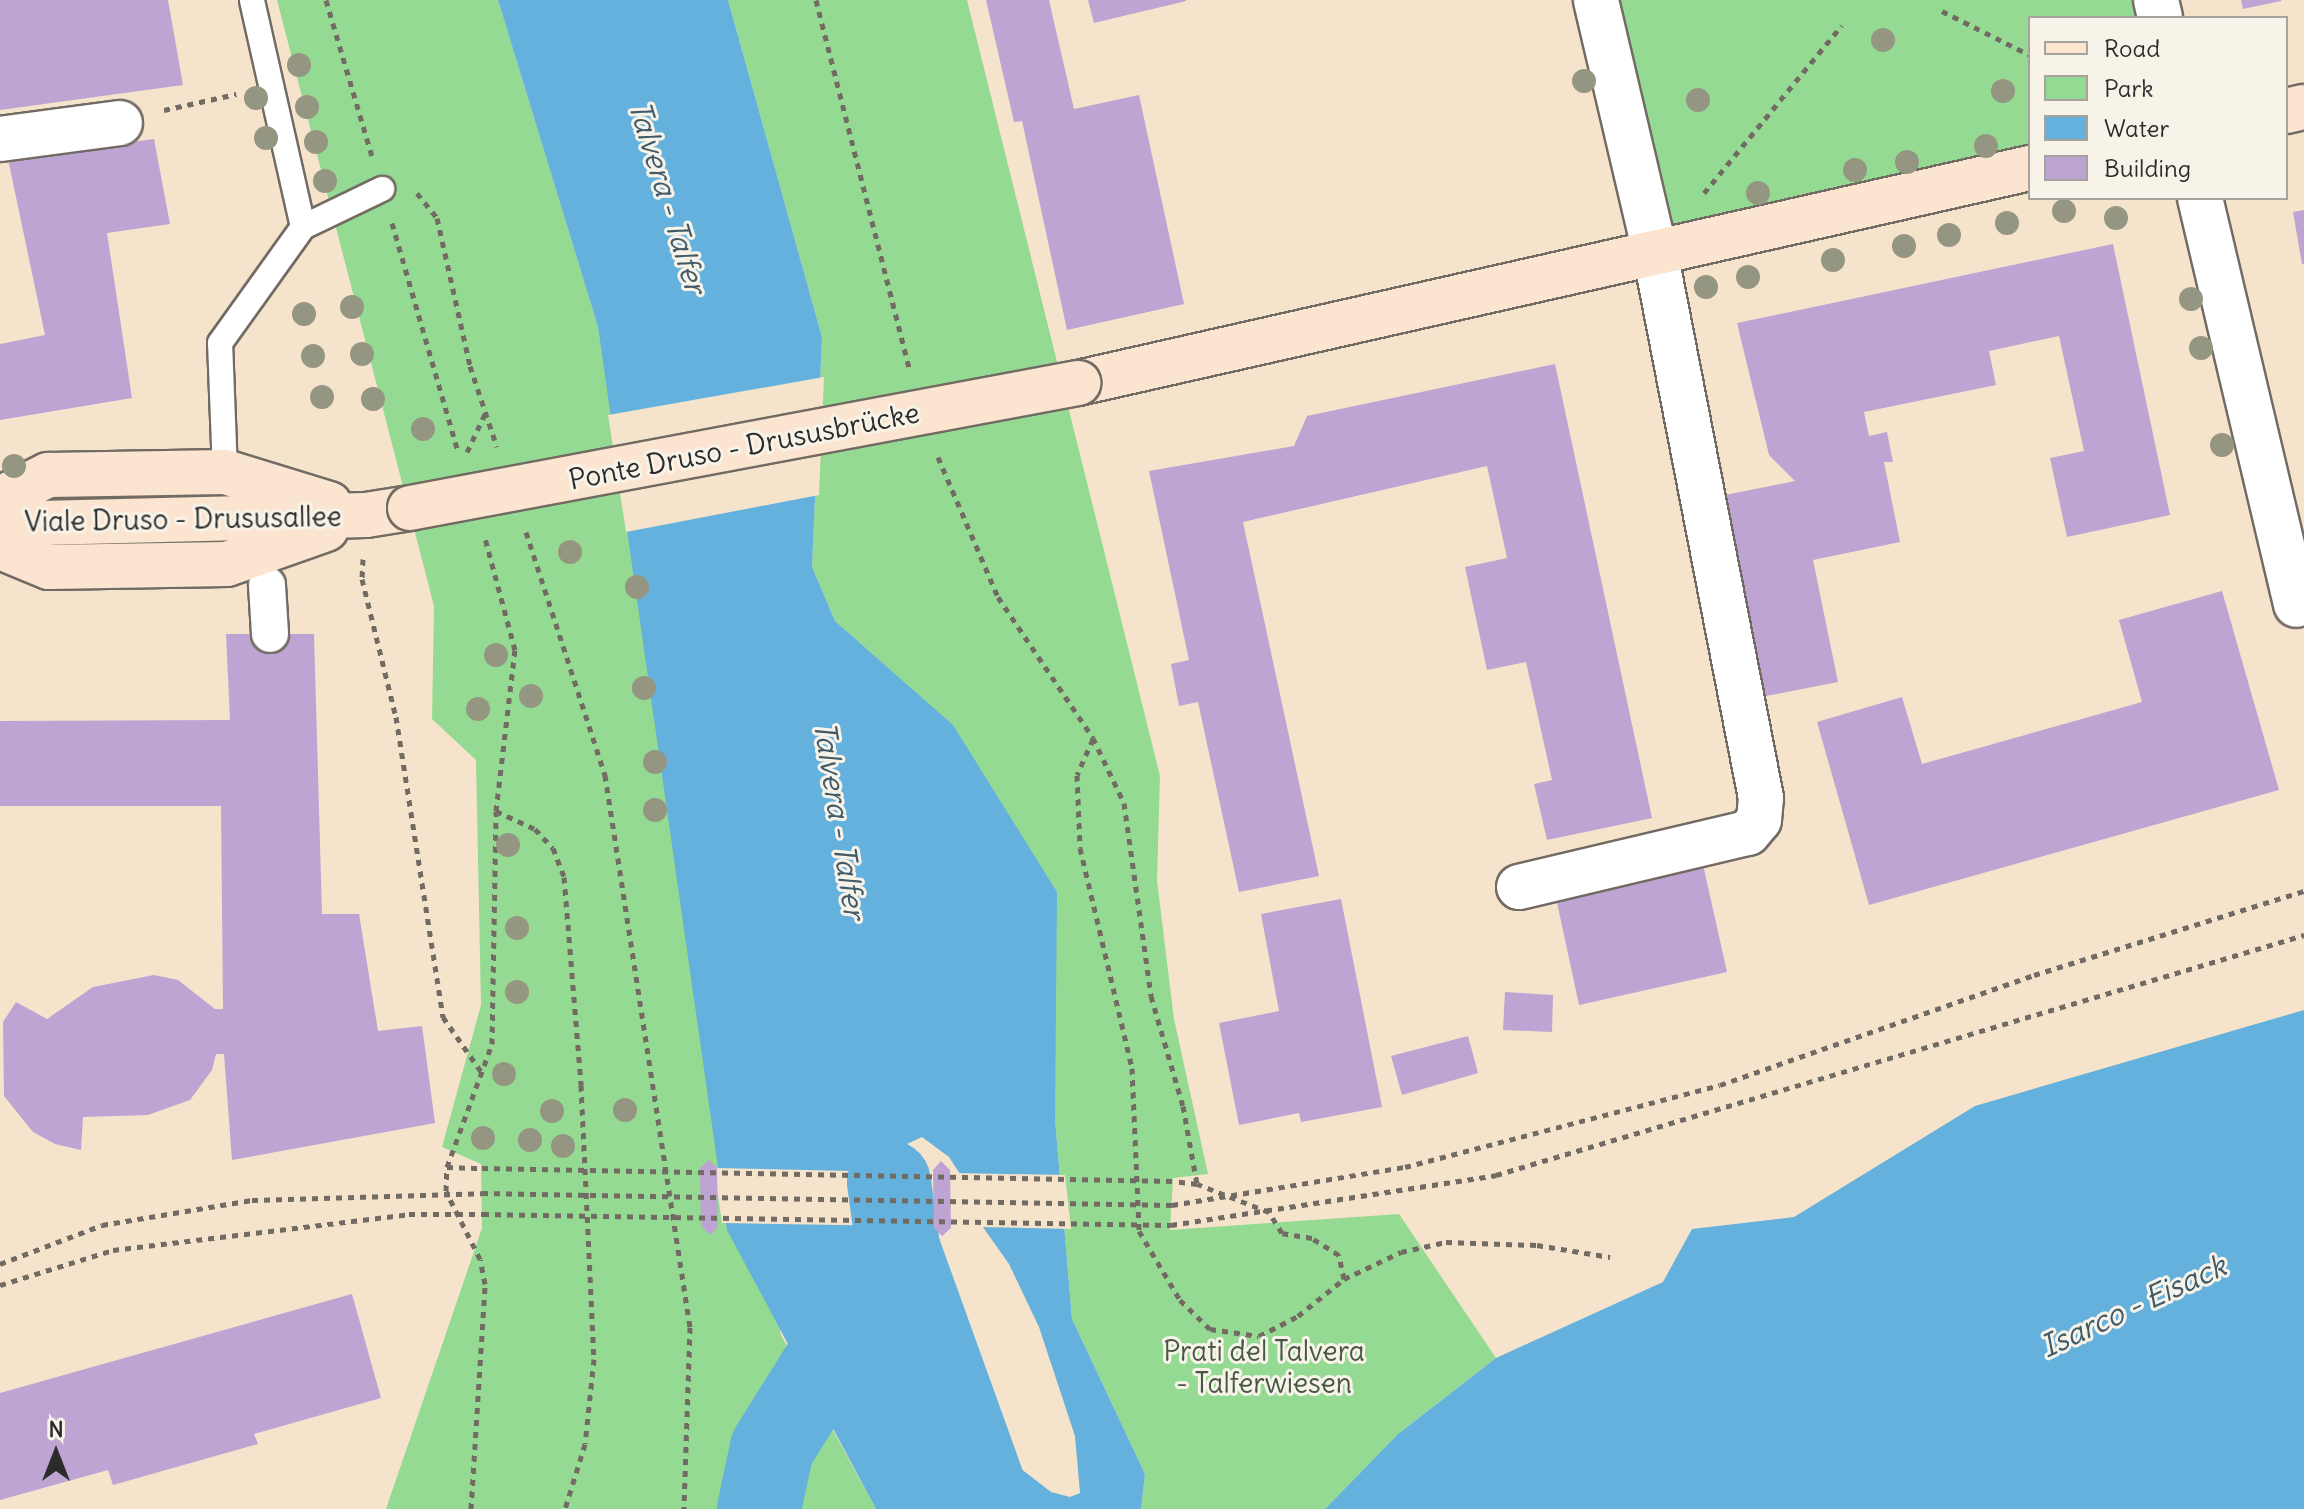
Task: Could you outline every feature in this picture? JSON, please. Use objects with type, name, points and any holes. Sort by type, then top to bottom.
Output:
[{"type":"main road","name":"Ponte Druso - Drususbrücke","points":[[410,508],[1078,383],[2028,168]]},
{"type":"main road","name":"Viale Druso - Drususallee","points":[[0,499],[48,475],[225,472],[366,515]]},
{"type":"main road","name":"Viale Druso - Drususallee","points":[[0,524],[366,515],[410,508]]},
{"type":"main road","name":"Viale Druso - Drususallee","points":[[0,547],[49,567],[227,564],[366,515]]},
{"type":"street","points":[[1519,887],[1748,833],[1759,820],[1761,798],[1655,252],[1596,0]]},
{"type":"street","points":[[0,139],[120,123]]},
{"type":"street","points":[[2201,200],[2292,540],[2296,605]]},
{"type":"street","points":[[267,585],[270,634]]},
{"type":"lane","points":[[252,1],[303,227]]},
{"type":"lane","points":[[225,472],[220,343],[303,227],[382,189]]},
{"type":"path","points":[[326,0],[462,463],[486,413]]},
{"type":"path","points":[[816,0],[910,372]]},
{"type":"path","points":[[1942,11],[2028,54]]},
{"type":"path","points":[[1655,252],[1842,25]]},
{"type":"path","points":[[120,123],[197,100],[273,88]]},
{"type":"path","points":[[382,189],[405,186],[425,197],[437,218],[470,366],[500,457]]},
{"type":"path","points":[[933,444],[998,597],[1093,738],[1124,803],[1151,996],[1183,1106],[1197,1184]]},
{"type":"path","points":[[366,515],[362,579],[396,717],[443,1017],[483,1073]]},
{"type":"path","points":[[520,516],[605,775],[690,1327],[684,1509]]},
{"type":"path","points":[[471,1509],[485,1284],[480,1259],[454,1214],[446,1191],[447,1167],[483,1073],[495,1009],[491,899],[496,811],[515,650],[480,522]]},
{"type":"path","points":[[1093,738],[1077,775],[1080,848],[1132,1068],[1139,1231],[1180,1300],[1210,1329],[1259,1336],[1298,1316],[1344,1279],[1401,1252],[1446,1242],[1537,1245],[1610,1257]]},
{"type":"path","points":[[496,811],[535,829],[553,848],[564,877],[581,1085],[594,1359],[585,1444],[565,1509]]},
{"type":"path","points":[[0,1264],[102,1225],[252,1200],[446,1191],[1172,1205],[1223,1194],[1339,1181],[1405,1167],[1720,1085],[2034,975],[2304,891]]},
{"type":"path","points":[[0,1285],[113,1250],[288,1226],[454,1214],[1171,1225],[1269,1212],[1496,1175],[2304,935]]},
{"type":"path","points":[[447,1167],[1173,1181],[1197,1184],[1269,1212],[1282,1233],[1312,1238],[1339,1255],[1344,1279]]},
{"type":"green space","points":[[277,0],[498,0],[598,327],[643,614],[781,1335],[876,1509],[386,1509],[482,1228],[481,1164],[442,1147],[481,1005],[476,760],[432,719],[434,606]]},
{"type":"green space","name":"Prati del Talvera - Talferwiesen","points":[[728,0],[967,0],[1160,776],[1157,881],[1174,1019],[1208,1174],[1173,1178],[1170,1230],[1399,1214],[1496,1358],[1399,1433],[1325,1509],[1141,1509],[1145,1474],[1072,1319],[1055,1119],[953,726],[835,621],[812,567],[822,337]]},
{"type":"green space","points":[[1596,0],[2156,0],[2160,16],[2028,16],[2028,168],[1655,252]]},
{"type":"water","points":[[498,0],[728,0],[822,337],[812,567],[835,621],[953,725],[1057,892],[1055,1119],[1072,1319],[1145,1474],[1141,1509],[876,1509],[727,1230],[598,327]],"holes":[[[922,1137],[949,1157],[962,1177],[973,1213],[1009,1264],[1039,1327],[1075,1436],[1080,1493],[1070,1497],[1051,1492],[1016,1465],[965,1400],[913,1315],[916,1252],[897,1234],[889,1167],[894,1150]]]},
{"type":"water","name":"Isarco - Eisack","points":[[2304,1010],[2304,1509],[1325,1509],[1398,1434],[1496,1358],[1663,1282],[1692,1229],[1794,1217],[1975,1106]]},
{"type":"pier","points":[[824,377],[819,495],[626,532],[608,415]]},
{"type":"pier","points":[[714,1168],[895,1172],[901,1226],[722,1223]]},
{"type":"pier","points":[[955,1173],[1065,1175],[1071,1229],[979,1227]]},
{"type":"building","points":[[0,0],[168,0],[183,85],[0,110]]},
{"type":"building","points":[[986,0],[1049,0],[1074,109],[1139,95],[1184,304],[1067,330],[1022,121],[1014,122]]},
{"type":"building","points":[[1088,0],[1186,0],[1186,1],[1094,23]]},
{"type":"building","points":[[2241,0],[2281,0],[2281,1],[2243,9]]},
{"type":"building","points":[[154,139],[170,224],[107,233],[132,398],[0,420],[0,344],[45,335],[8,159]]},
{"type":"building","points":[[2304,210],[2304,264],[2302,264],[2293,212]]},
{"type":"building","points":[[2113,244],[2170,515],[2067,537],[2050,458],[2084,451],[2059,336],[1989,351],[1996,385],[1864,412],[1869,436],[1887,432],[1893,462],[1884,462],[1900,542],[1813,560],[1838,682],[1751,699],[1710,498],[1795,481],[1769,455],[1737,323]]},
{"type":"building","points":[[1555,364],[1652,818],[1547,840],[1534,784],[1552,780],[1526,662],[1487,670],[1465,567],[1507,558],[1487,466],[1243,522],[1319,876],[1239,892],[1198,702],[1179,706],[1171,664],[1189,660],[1149,471],[1294,446],[1307,416]]},
{"type":"building","points":[[2222,591],[2279,790],[1869,905],[1817,722],[1902,697],[1922,764],[2142,702],[2119,620]]},
{"type":"building","points":[[226,634],[314,634],[322,914],[359,914],[378,1031],[422,1026],[435,1123],[232,1160],[224,1054],[216,1054],[212,1070],[190,1100],[148,1115],[83,1117],[81,1150],[55,1144],[33,1132],[4,1096],[3,1022],[16,1002],[47,1019],[93,987],[154,975],[178,980],[215,1009],[223,1009],[221,806],[0,806],[0,721],[230,720]]},
{"type":"building","points":[[1702,860],[1727,972],[1579,1005],[1555,893]]},
{"type":"building","points":[[1341,899],[1382,1107],[1301,1122],[1299,1113],[1239,1125],[1219,1023],[1279,1011],[1261,914]]},
{"type":"building","points":[[1505,992],[1553,995],[1552,1032],[1503,1030]]},
{"type":"building","points":[[1468,1036],[1478,1073],[1402,1095],[1391,1056]]},
{"type":"building","points":[[709,1160],[717,1168],[718,1227],[710,1235],[701,1226],[700,1168]]},
{"type":"building","points":[[941,1161],[950,1170],[951,1228],[942,1236],[934,1228],[933,1170]]},
{"type":"building","points":[[352,1294],[381,1398],[254,1434],[258,1444],[113,1485],[108,1470],[0,1500],[0,1393]]},
{"type":"waterway","name":"Talvera - Talfer","points":[[889,1182],[898,1248],[992,1509]]},
{"type":"waterway","points":[[759,1509],[772,1448],[871,1290]]}]
